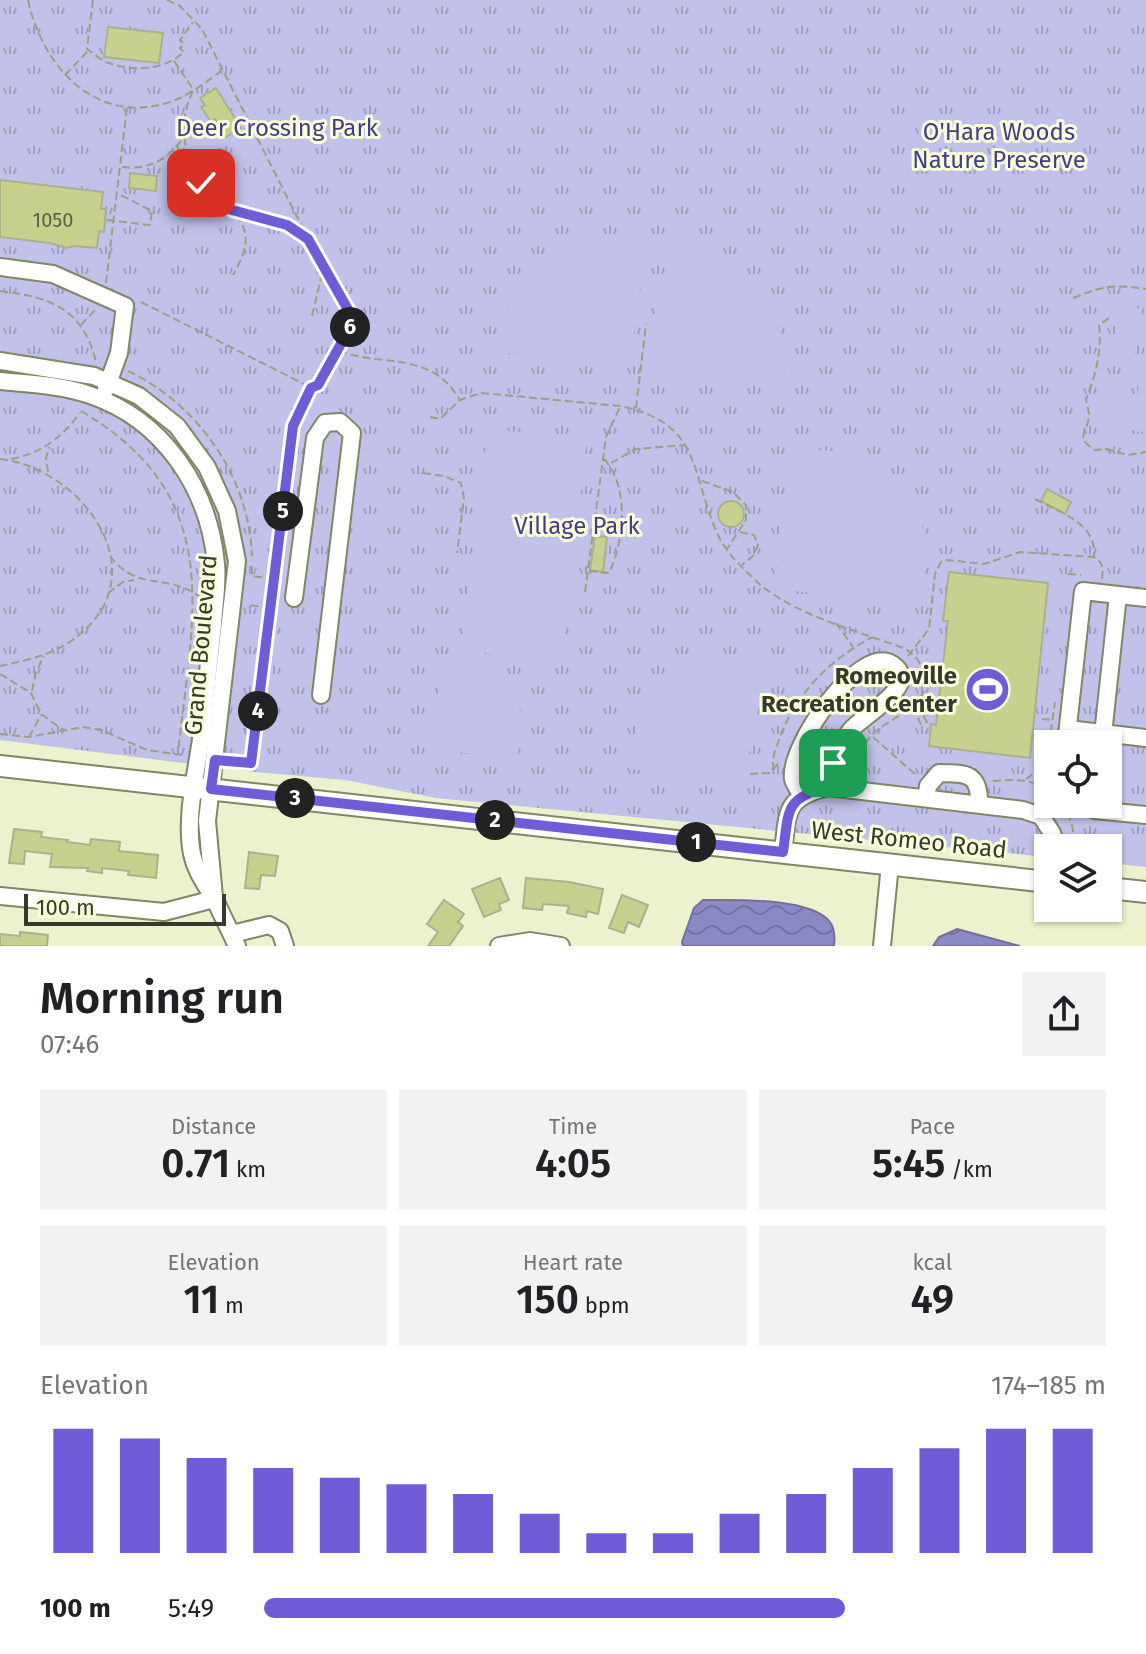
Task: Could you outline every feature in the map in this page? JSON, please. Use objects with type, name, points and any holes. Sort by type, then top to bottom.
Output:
[{"type":"main road","name":"West Romeo Road","points":[[0,766],[1034,880]]},
{"type":"main road","points":[[1122,889],[1146,892]]},
{"type":"street","points":[[0,267],[53,274],[125,306],[119,353],[102,378],[95,397]]},
{"type":"street","name":"Grand Boulevard","points":[[0,361],[102,378],[139,396],[177,426],[207,467],[227,511],[237,561],[233,603],[203,788],[191,819],[192,853],[200,879],[214,899],[234,940]]},
{"type":"street","name":"Grand Boulevard","points":[[0,381],[66,388],[95,397],[139,420],[166,444],[187,472],[201,501],[212,536],[216,568],[207,759]]},
{"type":"street","points":[[294,598],[315,438],[325,423],[340,422],[352,433],[321,695]]},
{"type":"street","points":[[1068,730],[1083,591],[1146,598]]},
{"type":"street","points":[[1102,730],[1109,594]]},
{"type":"street","points":[[801,795],[793,779],[794,762],[818,713],[865,668],[874,663],[893,665],[901,679],[898,689],[851,729],[838,751],[828,787]]},
{"type":"street","points":[[1122,739],[1146,738]]},
{"type":"street","points":[[926,798],[928,786],[939,773],[956,773],[973,777],[978,785],[979,804]]},
{"type":"street","points":[[783,852],[791,806],[801,795],[828,787],[1023,810],[1034,807]]},
{"type":"street","points":[[1122,813],[1146,815]]},
{"type":"street","points":[[882,946],[890,864]]},
{"type":"street","points":[[0,896],[164,912],[214,899]]},
{"type":"street","points":[[234,940],[269,925],[280,931],[285,946]]},
{"type":"street","points":[[499,946],[530,941],[561,946]]},
{"type":"path","points":[[28,0],[37,33],[55,66],[64,76],[101,99],[127,105],[167,102],[194,90],[222,70]]},
{"type":"path","points":[[93,0],[87,49],[109,63],[153,69],[174,61],[184,52],[180,48],[184,44],[180,40],[194,21]]},
{"type":"path","points":[[0,734],[29,737],[83,727],[101,730],[147,750],[251,763],[293,426],[311,388],[318,385],[352,324],[350,313],[308,239],[202,29],[180,6],[167,0]]},
{"type":"path","points":[[64,76],[89,50]]},
{"type":"path","points":[[174,61],[194,90]]},
{"type":"path","points":[[194,90],[188,101],[185,137],[191,166],[201,183],[240,219],[245,234],[242,257],[233,275]]},
{"type":"path","points":[[106,283],[127,105]]},
{"type":"path","points":[[120,166],[143,167],[163,160],[185,137]]},
{"type":"path","points":[[107,220],[150,225],[152,211],[116,193]]},
{"type":"path","points":[[232,210],[287,225],[308,239]]},
{"type":"path","points":[[312,316],[321,278],[320,262]]},
{"type":"path","points":[[1073,298],[1109,286],[1146,289]]},
{"type":"path","points":[[0,291],[38,296],[72,314],[97,357],[102,378]]},
{"type":"path","points":[[143,303],[311,388]]},
{"type":"path","points":[[1109,318],[1099,325],[1101,343],[1094,383],[1086,399],[1090,411],[1084,442],[1095,450],[1106,449],[1128,455],[1146,452]]},
{"type":"path","points":[[636,410],[646,324]]},
{"type":"path","points":[[338,350],[370,360],[415,364],[430,369],[452,387],[460,400]]},
{"type":"path","points":[[430,417],[440,419],[460,400],[481,393],[620,406],[671,426],[685,445],[701,481],[716,532],[727,550],[765,590],[911,653],[923,667],[927,681],[920,698],[871,736],[853,770]]},
{"type":"path","points":[[9,460],[32,455],[49,446],[95,397]]},
{"type":"path","points":[[585,592],[606,437],[620,406]]},
{"type":"path","points":[[81,411],[136,451],[164,486],[187,539],[194,592],[178,754]]},
{"type":"path","points":[[609,464],[636,449],[685,445]]},
{"type":"path","points":[[49,446],[46,459],[49,474]]},
{"type":"path","points":[[588,571],[609,573],[616,556],[621,519],[620,493],[609,464],[603,458]]},
{"type":"path","points":[[0,459],[49,474],[82,500],[105,533],[111,581],[102,610],[81,634],[45,655],[0,666]]},
{"type":"path","points":[[423,473],[454,478],[464,490],[457,553]]},
{"type":"path","points":[[701,481],[733,492],[746,505],[746,520],[727,550]]},
{"type":"path","points":[[1035,499],[1084,527],[1093,540],[1094,557]]},
{"type":"path","points":[[738,533],[749,532],[754,535],[758,545],[753,556],[741,566]]},
{"type":"path","points":[[911,653],[929,629],[935,574],[941,562],[984,564],[1020,552],[1094,557],[1101,561],[1109,594]]},
{"type":"path","points":[[110,556],[121,570],[136,579]]},
{"type":"path","points":[[107,594],[123,582],[136,579],[181,584],[204,600],[215,601]]},
{"type":"path","points":[[233,603],[271,608]]},
{"type":"path","points":[[836,622],[854,648]]},
{"type":"path","points":[[750,774],[774,770],[771,761],[782,730],[798,701],[818,676],[854,648],[874,637]]},
{"type":"path","points":[[31,693],[36,672],[45,655]]},
{"type":"path","points":[[0,674],[31,693],[41,714],[63,730]]},
{"type":"path","points":[[920,698],[926,708],[924,717]]},
{"type":"path","points":[[29,737],[41,714]]},
{"type":"path","points":[[1042,719],[1052,720],[1051,730]]},
{"type":"path","points":[[871,736],[920,778]]},
{"type":"path","points":[[1034,773],[1025,780],[1034,790]]},
{"type":"green space","points":[[0,0],[1146,0],[1146,867],[1122,864],[1122,834],[1034,834],[1034,856],[436,798],[345,780],[255,772],[0,740]]},
{"type":"green space","points":[[604,236],[647,237],[630,364],[619,371],[497,351],[507,310],[530,274],[564,249]]},
{"type":"green space","points":[[674,242],[748,275],[773,308],[785,347],[784,388],[657,376],[652,365],[653,331]]},
{"type":"green space","points":[[1121,305],[1142,309],[1134,356],[1112,352]]},
{"type":"green space","points":[[1108,378],[1130,381],[1122,429],[1100,425]]},
{"type":"green space","points":[[1139,383],[1146,384],[1146,433],[1131,430]]},
{"type":"green space","points":[[488,428],[587,440],[560,662],[461,650]]},
{"type":"green space","points":[[821,450],[848,453],[870,461],[887,472],[912,503],[921,521],[926,561],[921,584],[909,608],[782,589],[776,579],[789,456]]},
{"type":"green space","points":[[729,661],[762,665],[746,776],[735,783],[631,769],[634,737],[647,707],[669,683],[698,667]]},
{"type":"green space","points":[[463,665],[495,677],[515,698],[522,725],[516,759],[438,750],[431,738],[442,668]]},
{"type":"water","points":[[703,900],[751,900],[806,908],[830,922],[834,946],[683,946],[694,908]]},
{"type":"water","points":[[957,929],[1020,946],[933,946],[939,937]]},
{"type":"building","points":[[108,27],[163,33],[159,63],[104,57]]},
{"type":"building","points":[[216,88],[241,128],[226,137],[215,119],[211,122],[201,107],[205,105],[200,98]]},
{"type":"building","points":[[130,173],[157,176],[156,191],[129,188]]},
{"type":"building","points":[[0,180],[103,192],[101,209],[106,209],[104,232],[99,231],[97,248],[67,248],[0,237]]},
{"type":"building","points":[[1047,489],[1071,502],[1065,514],[1041,501]]},
{"type":"building","points":[[731,501],[740,505],[744,514],[740,523],[731,527],[722,523],[718,514],[722,505]]},
{"type":"building","points":[[595,536],[607,537],[603,572],[590,570]]},
{"type":"building","name":"Romeoville Recreation Center","points":[[949,572],[1048,583],[1030,758],[929,746],[931,724],[936,725],[948,621],[943,621]]},
{"type":"building","points":[[14,829],[42,832],[41,837],[90,845],[91,839],[120,842],[119,851],[158,855],[156,878],[102,868],[102,873],[87,871],[88,868],[50,867],[52,854],[25,851],[24,864],[9,863]]},
{"type":"building","points":[[249,852],[278,856],[275,876],[261,875],[259,889],[245,888]]},
{"type":"building","points":[[500,878],[509,900],[499,904],[501,910],[484,917],[472,889]]},
{"type":"building","points":[[526,878],[603,889],[598,914],[587,911],[586,917],[567,913],[569,906],[543,904],[542,910],[523,908]]},
{"type":"building","points":[[622,895],[648,905],[639,927],[628,922],[624,933],[609,928]]},
{"type":"building","points":[[444,900],[464,914],[458,922],[463,926],[449,946],[428,946],[438,932],[427,924]]},
{"type":"building","points":[[20,932],[48,935],[47,946],[0,946],[0,934],[20,936]]},
{"type":"place","name":"Romeoville Recreation Center","points":[[988,690]]},
{"type":"route","points":[[201,183],[232,210],[274,220],[308,239],[350,313],[352,324],[318,385],[311,388],[293,426],[251,763],[215,760],[211,789],[783,852],[791,806],[801,795],[828,787],[833,763]]},
{"type":"park label","name":"Deer Crossing Park","points":[[277,128]]},
{"type":"park label","name":"O'Hara Woods Nature Preserve","points":[[999,146]]},
{"type":"park label","name":"Village Park","points":[[577,526]]}]
